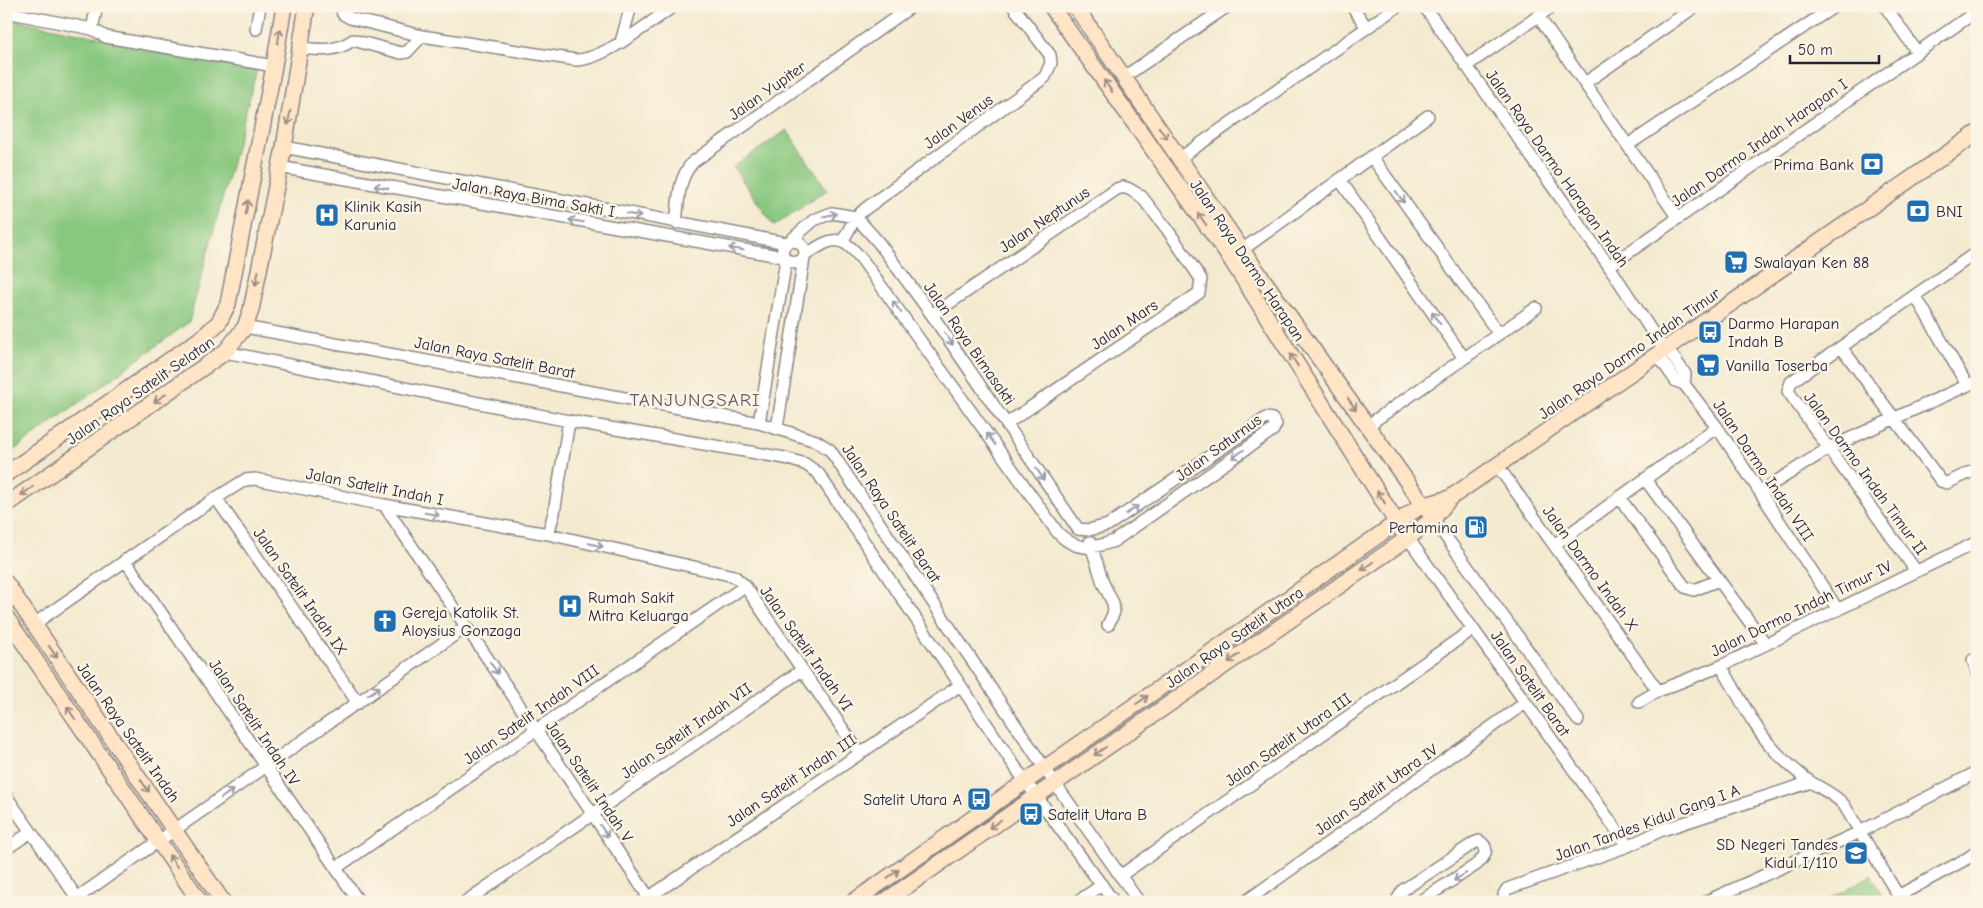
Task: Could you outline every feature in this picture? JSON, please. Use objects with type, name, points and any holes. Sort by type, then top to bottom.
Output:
[{"type":"street","points":[[92,29],[96,6]]},
{"type":"street","points":[[256,29],[260,6]]},
{"type":"street","name":"Jalan Raya Satelit Selatan","points":[[6,474],[203,337],[219,322],[228,304],[284,6]]},
{"type":"street","name":"Jalan Raya Satelit Selatan","points":[[6,505],[225,352],[245,327],[251,310],[284,147],[307,6]]},
{"type":"street","points":[[341,6],[343,14],[360,21],[422,36],[576,60],[584,60],[622,42],[674,6]]},
{"type":"street","points":[[622,42],[631,6]]},
{"type":"street","name":"Jalan Yupiter","points":[[676,223],[680,181],[693,162],[912,6]]},
{"type":"street","name":"Jalan Venus","points":[[842,242],[856,217],[873,203],[1045,77],[1051,63],[1050,55],[1013,6]]},
{"type":"street","name":"Jalan Raya Darmo Harapan","points":[[1051,6],[1230,258],[1410,536]]},
{"type":"street","name":"Jalan Raya Darmo Harapan","points":[[1075,6],[1242,250],[1431,520]]},
{"type":"street","points":[[1352,6],[1367,28]]},
{"type":"street","points":[[1180,158],[1398,6]]},
{"type":"street","name":"Jalan Raya Darmo Harapan Indah","points":[[1424,6],[1609,266],[1663,351],[1685,374],[1684,384]]},
{"type":"street","points":[[1466,66],[1553,6]]},
{"type":"street","points":[[1585,83],[1696,6]]},
{"type":"street","points":[[1628,145],[1835,6]]},
{"type":"street","points":[[1885,6],[1917,52]]},
{"type":"street","points":[[1124,78],[1225,7]]},
{"type":"street","name":"Jalan Darmo Indah Harapan I","points":[[1609,266],[1977,11]]},
{"type":"street","points":[[6,12],[92,29],[106,37],[297,70]]},
{"type":"street","points":[[1538,16],[1678,218]]},
{"type":"street","points":[[301,48],[317,50],[342,48],[353,40],[360,21]]},
{"type":"street","points":[[353,40],[401,53],[408,52],[422,36]]},
{"type":"street","points":[[1242,250],[1428,116]]},
{"type":"street","name":"Jalan Raya Darmo Indah Timur","points":[[1431,520],[1450,498],[1977,134]]},
{"type":"street","name":"Jalan Raya Bima Sakti I","points":[[284,147],[676,223],[788,242]]},
{"type":"street","points":[[326,177],[330,157]]},
{"type":"street","points":[[1372,157],[1498,334]]},
{"type":"street","name":"Jalan Raya Bima Sakti I","points":[[279,167],[785,259]]},
{"type":"street","points":[[1340,180],[1464,358]]},
{"type":"street","name":"Jalan Neptunus","points":[[932,315],[1117,189],[1123,187],[1141,196],[1167,229]]},
{"type":"street","points":[[759,423],[785,259],[782,250],[788,242],[814,220],[832,213],[856,217]]},
{"type":"street","name":"Jalan Raya Bimasakti","points":[[856,217],[879,243],[932,315],[1074,526],[1078,529],[1088,530]]},
{"type":"street","name":"Jalan Mars","points":[[1006,424],[1199,293],[1201,280],[1167,229]]},
{"type":"street","points":[[785,259],[796,263],[822,245],[834,240],[842,242],[861,258],[1058,533],[1074,546],[1091,548]]},
{"type":"street","points":[[777,428],[804,248],[799,242],[788,242]]},
{"type":"street","name":"Jalan Darmo Indah Timur II","points":[[1916,571],[1788,391],[1788,388],[1791,382],[1841,346],[1977,252]]},
{"type":"street","points":[[1760,492],[1829,448],[1972,383],[1916,295]]},
{"type":"street","points":[[1367,426],[1536,308]]},
{"type":"street","name":"Jalan Raya Satelit Barat","points":[[245,327],[759,423],[816,441],[830,450],[1045,768]]},
{"type":"street","points":[[1841,346],[1944,483],[1977,469]]},
{"type":"street","points":[[225,352],[570,421],[785,458],[806,464],[818,473],[1025,782],[1114,902]]},
{"type":"street","name":"Jalan Darmo Indah VIII","points":[[1684,384],[1717,428],[1838,610]]},
{"type":"street","name":"Jalan Saturnus","points":[[1088,530],[1108,526],[1266,418],[1272,419],[1276,424],[1273,430],[1114,541],[1091,548]]},
{"type":"street","points":[[548,534],[554,513],[570,421]]},
{"type":"street","points":[[1554,545],[1717,428]]},
{"type":"street","name":"Jalan Darmo Indah X","points":[[1497,465],[1658,691]]},
{"type":"street","name":"Jalan Satelit Indah I","points":[[34,624],[216,498],[245,480],[255,479],[384,505],[548,534],[727,574],[734,576],[745,586]]},
{"type":"street","points":[[1645,479],[1766,643]]},
{"type":"street","points":[[1619,497],[1685,587],[1694,590],[1719,580]]},
{"type":"street","name":"Jalan Satelit Indah IX","points":[[216,498],[358,703]]},
{"type":"street","name":"Jalan Raya Darmo Indah Timur","points":[[1421,506],[1450,498]]},
{"type":"street","name":"Jalan Satelit Indah V","points":[[384,505],[592,814],[647,900]]},
{"type":"street","name":"Jalan Raya Satelit Utara","points":[[852,902],[1421,506]]},
{"type":"street","points":[[1431,520],[1578,720]]},
{"type":"street","name":"Jalan Raya Satelit Utara","points":[[884,902],[1431,520]]},
{"type":"street","points":[[1088,530],[1091,548],[1103,583],[1113,604],[1114,612],[1108,625]]},
{"type":"street","name":"Jalan Satelit Barat","points":[[1410,536],[1525,703],[1625,842]]},
{"type":"street","name":"Jalan Darmo Indah Timur IV","points":[[1639,702],[1658,691],[1721,666],[1977,542]]},
{"type":"street","name":"Jalan Satelit Indah IV","points":[[125,560],[359,902]]},
{"type":"street","name":"Jalan Raya Satelit Indah","points":[[6,583],[222,902]]},
{"type":"street","name":"Jalan Satelit Indah VI","points":[[745,586],[860,754]]},
{"type":"street","name":"Jalan Satelit Indah VIII","points":[[336,868],[745,586]]},
{"type":"street","points":[[6,617],[11,634],[84,731],[200,902]]},
{"type":"street","points":[[6,796],[76,900],[466,627]]},
{"type":"street","name":"Jalan Satelit Utara III","points":[[1120,876],[1473,628]]},
{"type":"street","points":[[1721,666],[1757,728],[1778,753],[1804,776],[1841,801],[1900,899],[1977,851]]},
{"type":"street","name":"Jalan Satelit Indah VII","points":[[465,902],[802,670]]},
{"type":"street","name":"Jalan Satelit Indah III","points":[[647,900],[959,686]]},
{"type":"street","name":"Jalan Satelit Utara IV","points":[[1246,902],[1525,703]]},
{"type":"street","points":[[84,731],[99,720]]},
{"type":"street","points":[[1045,768],[1139,902]]},
{"type":"street","points":[[1705,902],[1860,832],[1977,772]]},
{"type":"street","name":"Jalan Tandes Kidul Gang I A","points":[[1506,902],[1504,894],[1507,890],[1625,842],[1662,830],[1804,776]]},
{"type":"street","points":[[6,849],[31,832]]},
{"type":"street","points":[[1396,902],[1404,890],[1474,844],[1479,841],[1482,842],[1486,852],[1482,860],[1419,902]]},
{"type":"street","points":[[1076,902],[1102,885]]},
{"type":"street","points":[[1404,890],[1412,902]]},
{"type":"green space","points":[[6,18],[257,70],[189,322],[6,456]]},
{"type":"green space","points":[[787,130],[827,190],[774,226],[733,167]]},
{"type":"green space","points":[[1871,875],[1886,902],[1834,902],[1832,898]]},
{"type":"place","name":"Prima Bank","points":[[1872,164]]},
{"type":"place","name":"BNI","points":[[1918,211]]},
{"type":"place","name":"Klinik Kasih Karunia","points":[[327,215]]},
{"type":"place","name":"Swalayan Ken 88","points":[[1736,262]]},
{"type":"place","name":"Darmo Harapan Indah B","points":[[1710,332]]},
{"type":"place","name":"Vanilla Toserba","points":[[1708,365]]},
{"type":"place","name":"Pertamina","points":[[1476,527]]},
{"type":"place","name":"Rumah Sakit Mitra Keluarga","points":[[570,606]]},
{"type":"place","name":"Gereja Katolik St. Aloysius Gonzaga","points":[[385,621]]},
{"type":"place","name":"Satelit Utara A","points":[[979,799]]},
{"type":"place","name":"Satelit Utara B","points":[[1031,814]]},
{"type":"place","name":"SD Negeri Tandes Kidul I/110","points":[[1856,853]]},
{"type":"district","name":"TANJUNGSARI","points":[[695,399]]}]
